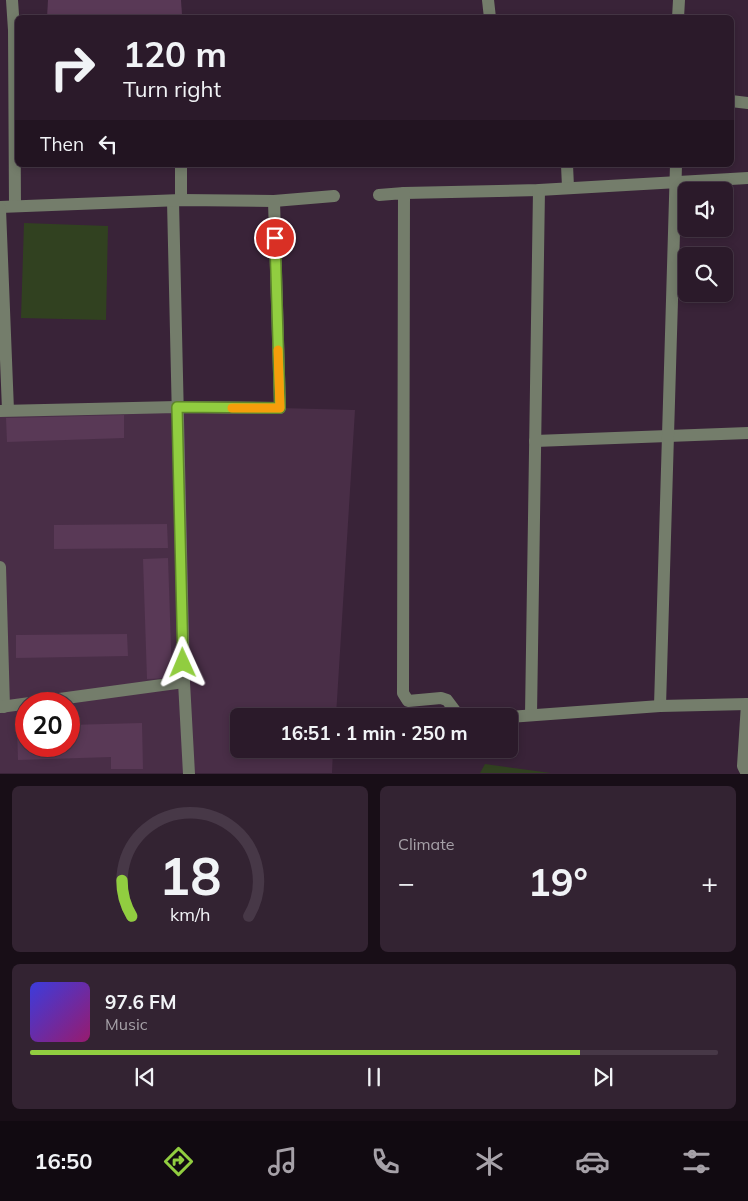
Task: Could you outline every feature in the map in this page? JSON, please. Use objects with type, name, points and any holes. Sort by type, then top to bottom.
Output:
[{"type":"street","points":[[12,0],[15,22]]},
{"type":"street","points":[[488,0],[490,15]]},
{"type":"street","points":[[678,15],[679,0]]},
{"type":"street","points":[[734,101],[748,103]]},
{"type":"street","points":[[15,167],[15,206]]},
{"type":"street","points":[[181,167],[177,201],[177,407],[184,682],[189,774]]},
{"type":"street","points":[[567,167],[568,187]]},
{"type":"street","points":[[660,706],[676,167]]},
{"type":"street","points":[[379,195],[539,190],[748,178]]},
{"type":"street","points":[[531,715],[539,190]]},
{"type":"street","points":[[404,193],[403,693],[408,701],[436,698],[447,700],[454,708]]},
{"type":"street","points":[[274,201],[280,408],[177,407],[4,411],[0,208],[177,201],[274,201],[334,196]]},
{"type":"street","points":[[535,441],[748,433]]},
{"type":"street","points":[[0,566],[2,707],[184,682]]},
{"type":"street","points":[[518,716],[660,706],[747,704],[743,766],[746,774]]},
{"type":"shaded area","points":[[280,408],[355,410],[336,708],[230,708],[230,758],[333,758],[332,773],[0,773],[0,411]]},
{"type":"green space","points":[[24,223],[108,226],[106,320],[21,318]]},
{"type":"green space","points":[[485,764],[551,773],[480,773]]},
{"type":"building","points":[[48,0],[181,0],[182,15],[47,15]]},
{"type":"building","points":[[124,415],[124,438],[7,442],[6,418]]},
{"type":"building","points":[[167,524],[168,548],[54,549],[54,525]]},
{"type":"building","points":[[168,558],[172,678],[147,679],[143,559]]},
{"type":"building","points":[[127,634],[128,656],[16,658],[16,635]]},
{"type":"building","points":[[142,723],[143,769],[111,769],[111,757],[18,760],[18,757],[80,757],[80,725]]},
{"type":"slow traffic","points":[[232,408],[280,408],[278,350]]},
{"type":"route","points":[[183,663],[177,407],[280,408],[275,238]]}]
